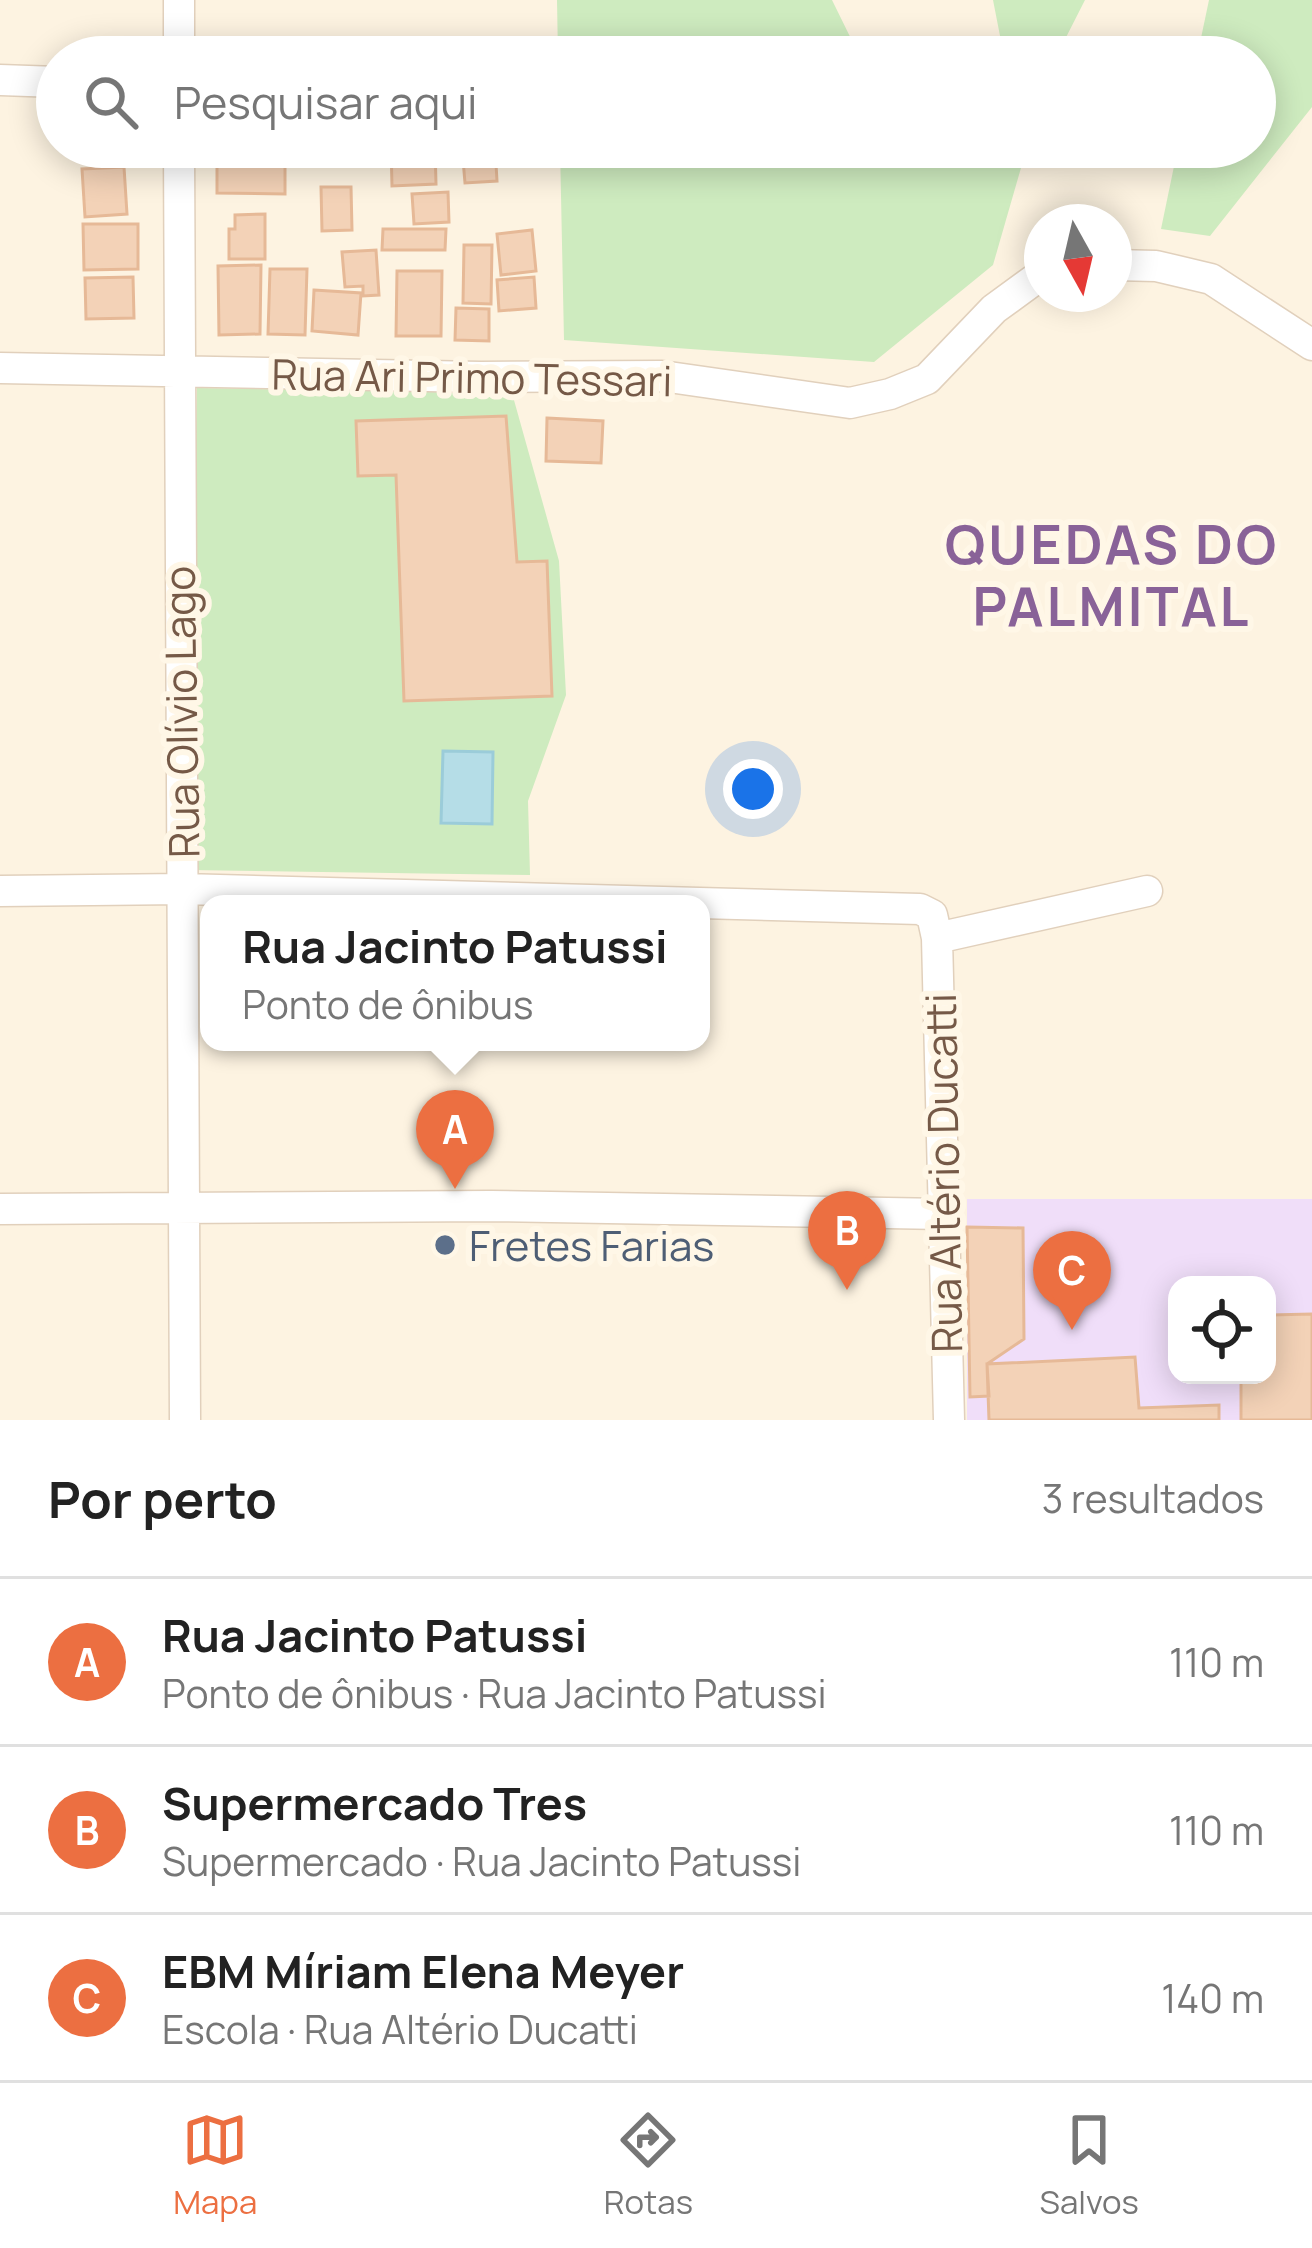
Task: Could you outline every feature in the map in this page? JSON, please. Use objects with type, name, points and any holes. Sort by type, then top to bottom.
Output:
[{"type":"street","points":[[178,0],[179,36]]},
{"type":"street","points":[[0,80],[36,81]]},
{"type":"street","name":"Rua Olívio Lago","points":[[179,168],[185,1420]]},
{"type":"street","points":[[1132,265],[1211,279],[1312,345]]},
{"type":"street","name":"Rua Ari Primo Tessari","points":[[0,368],[662,376],[850,403],[926,379],[994,309],[1024,287]]},
{"type":"street","points":[[0,890],[404,895]]},
{"type":"street","points":[[710,903],[920,909],[932,915],[937,932],[1147,891]]},
{"type":"street","name":"Rua Altério Ducatti","points":[[937,932],[949,1420]]},
{"type":"street","points":[[0,1209],[490,1206],[943,1214]]},
{"type":"shaded area","points":[[967,1199],[1312,1199],[1312,1420],[967,1420]]},
{"type":"green space","points":[[557,0],[832,0],[850,36],[558,36]]},
{"type":"green space","points":[[993,0],[1085,0],[1067,36],[1000,36]]},
{"type":"green space","points":[[1209,0],[1312,0],[1312,107],[1276,153],[1276,36],[1201,36]]},
{"type":"green space","points":[[560,168],[1021,168],[993,265],[874,362],[564,340]]},
{"type":"green space","points":[[1174,168],[1264,168],[1210,236],[1161,229]]},
{"type":"green space","points":[[197,388],[512,393],[559,561],[566,695],[528,801],[530,875],[189,870]]},
{"type":"water","points":[[443,751],[493,752],[492,824],[441,823]]},
{"type":"building","points":[[124,168],[127,214],[85,217],[82,169]]},
{"type":"building","points":[[217,168],[285,168],[285,194],[217,193]]},
{"type":"building","points":[[392,168],[436,168],[436,184],[392,186]]},
{"type":"building","points":[[464,168],[496,168],[497,181],[465,183]]},
{"type":"building","points":[[321,187],[351,187],[352,230],[322,231]]},
{"type":"building","points":[[448,192],[449,222],[414,224],[412,194]]},
{"type":"building","points":[[265,214],[265,259],[229,259],[229,229],[235,229],[235,215]]},
{"type":"building","points":[[83,224],[138,224],[138,269],[84,270]]},
{"type":"building","points":[[383,229],[446,229],[445,250],[382,250]]},
{"type":"building","points":[[532,230],[536,271],[501,275],[497,234]]},
{"type":"building","points":[[464,245],[492,245],[491,304],[463,303]]},
{"type":"building","points":[[376,250],[379,295],[363,296],[363,286],[345,287],[342,252]]},
{"type":"building","points":[[261,265],[260,334],[219,335],[218,266]]},
{"type":"building","points":[[270,269],[307,269],[305,335],[268,334]]},
{"type":"building","points":[[397,271],[442,271],[441,336],[396,336]]},
{"type":"building","points":[[133,277],[134,318],[86,319],[85,278]]},
{"type":"building","points":[[534,277],[536,308],[499,311],[497,280]]},
{"type":"building","points":[[314,290],[361,293],[358,335],[312,331]]},
{"type":"building","points":[[456,308],[489,309],[489,341],[455,340]]},
{"type":"building","points":[[506,416],[517,562],[547,561],[552,696],[404,701],[396,475],[358,476],[356,421]]},
{"type":"building","points":[[547,418],[603,421],[601,463],[546,461]]},
{"type":"building","points":[[967,1227],[1023,1228],[1024,1339],[987,1364],[989,1396],[970,1397]]},
{"type":"building","points":[[1312,1314],[1312,1420],[1241,1420],[1241,1384],[1276,1384],[1276,1315]]},
{"type":"building","points":[[1135,1357],[1139,1408],[1219,1405],[1219,1420],[989,1420],[987,1364]]},
{"type":"place","name":"Rua Jacinto Patussi","points":[[455,1189]]},
{"type":"place","name":"Fretes Farias","points":[[445,1245]]},
{"type":"place","name":"Supermercado Tres","points":[[847,1290]]},
{"type":"place","name":"EBM Míriam Elena Meyer","points":[[1072,1330]]},
{"type":"district","name":"QUEDAS DO PALMITAL","points":[[1112,574]]}]
